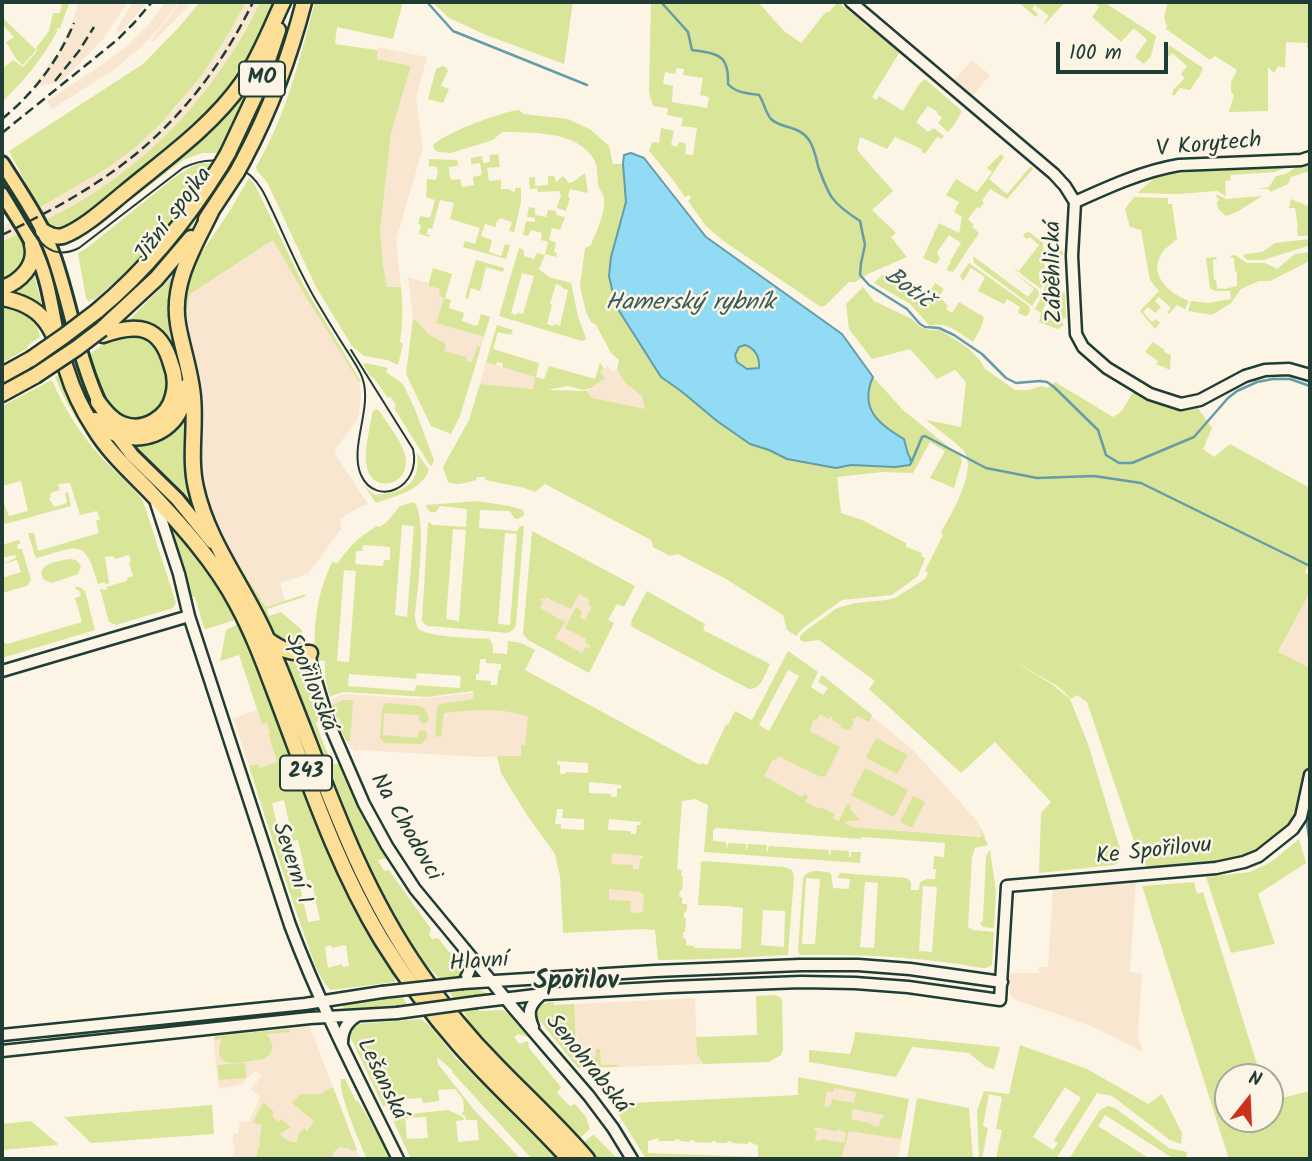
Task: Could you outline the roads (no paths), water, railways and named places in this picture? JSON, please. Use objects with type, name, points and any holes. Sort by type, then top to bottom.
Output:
[{"type":"highway","name":"Jižní spojka","points":[[2,375],[31,359],[124,288],[187,216],[225,159],[259,87],[275,41],[284,2]]},
{"type":"highway","points":[[43,231],[57,237],[74,230],[110,205],[213,118],[248,74],[284,2]]},
{"type":"highway","name":"Jižní spojka","points":[[102,332],[169,266],[211,212],[240,166],[273,96],[304,2]]},
{"type":"highway","points":[[211,212],[185,265],[178,291],[177,316],[194,404],[193,477],[200,502],[224,559]]},
{"type":"highway","points":[[2,288],[11,285],[27,271],[33,259],[32,245]]},
{"type":"highway","points":[[2,298],[25,304],[38,313],[61,350]]},
{"type":"highway","points":[[2,394],[102,332],[130,328],[153,334],[162,343],[174,371],[174,396],[166,411],[153,422],[131,426],[122,424],[111,416],[99,402]]},
{"type":"highway","name":"Spořilovská","points":[[61,350],[79,400],[102,440],[211,563],[238,606],[262,658],[336,849],[381,939],[422,999],[459,1045],[569,1159]]},
{"type":"highway","points":[[2,369],[31,359]]},
{"type":"highway","points":[[79,400],[101,427],[116,435],[130,438],[145,436],[170,424],[181,410],[188,369]]},
{"type":"highway","name":"Spořilovská","points":[[224,559],[251,603],[268,640],[348,843],[379,909],[454,1018],[587,1159]]},
{"type":"highway","points":[[268,640],[290,653],[310,653]]},
{"type":"main road","name":"Spořilovská","points":[[3,165],[43,231],[61,278],[85,369],[116,435],[132,455],[166,486],[224,559]]},
{"type":"main road","name":"Spořilovská","points":[[2,194],[32,245],[46,280],[61,350]]},
{"type":"street","name":"Záběhlická","points":[[851,2],[1065,186],[1074,202],[1072,256],[1075,331],[1083,347],[1107,368],[1150,394],[1181,404],[1200,400],[1245,376],[1265,370],[1289,369],[1310,375]]},
{"type":"street","name":"V Korytech","points":[[1074,202],[1151,170],[1169,166],[1301,160],[1310,157]]},
{"type":"street","name":"Severní I","points":[[151,493],[172,550],[189,616],[290,925],[329,1017]]},
{"type":"street","points":[[2,671],[189,616]]},
{"type":"street","name":"Na Chodovci","points":[[310,653],[328,722],[364,804],[387,846],[415,889],[507,998]]},
{"type":"street","name":"Ke Spořilovu","points":[[1002,982],[1007,886],[1216,868],[1244,862],[1259,856],[1293,829],[1301,817],[1310,775]]},
{"type":"street","points":[[463,983],[471,965],[468,952]]},
{"type":"street","name":"Hlavní","points":[[2,1035],[463,983],[655,971],[846,965],[910,969],[1002,982],[1000,1000],[908,987],[855,983],[751,984],[544,994],[397,1013],[310,1018],[2,1051]]},
{"type":"street","points":[[536,1034],[530,1018],[530,1007],[544,994]]},
{"type":"street","name":"Senohrabská","points":[[507,998],[600,1110],[632,1159]]},
{"type":"street","points":[[341,1044],[345,1026],[358,1016]]},
{"type":"street","name":"Lešanská","points":[[329,1017],[398,1159]]},
{"type":"water","name":"Hamerský rybník","points":[[631,153],[644,158],[706,237],[842,334],[873,377],[868,398],[874,414],[886,427],[904,439],[912,461],[910,465],[851,465],[836,468],[787,459],[750,444],[661,377],[616,306],[609,276],[611,257],[626,202],[624,155]],"holes":[[[745,345],[752,348],[756,354],[759,368],[747,369],[737,362],[735,355],[739,347]]]},
{"type":"waterway","points":[[427,2],[453,31],[587,85]]},
{"type":"waterway","name":"Botič","points":[[661,2],[688,32],[692,50],[715,55],[724,61],[728,84],[731,87],[759,95],[771,119],[795,129],[809,140],[829,192],[837,204],[860,221],[865,245],[860,275],[869,285],[907,309],[920,324],[954,335],[982,354],[1006,378],[1016,383],[1047,382],[1098,430],[1106,455],[1119,463],[1132,463],[1194,437],[1228,398],[1257,382],[1290,379],[1310,386]]},
{"type":"waterway","points":[[910,460],[912,461],[922,437],[925,436],[986,468],[1037,478],[1094,476],[1141,483],[1310,566]]},
{"type":"waterway","points":[[1310,806],[1307,823],[1310,845]]},
{"type":"tram line","points":[[2,181],[39,240],[52,250],[69,252],[79,248],[183,168],[201,162],[218,161],[227,162],[243,170],[255,180],[264,193],[307,284],[362,377],[365,403],[358,464],[368,485],[386,492],[396,489],[411,474],[414,463],[413,449],[351,350]]},
{"type":"railway","points":[[2,133],[117,40],[152,2]]},
{"type":"railway","points":[[2,235],[85,190],[121,166],[167,126],[206,80],[253,2]]},
{"type":"railway","points":[[2,119],[44,76],[74,23]]},
{"type":"railway","points":[[55,81],[94,27]]},
{"type":"district","name":"Spořilov","points":[[576,984]]}]
